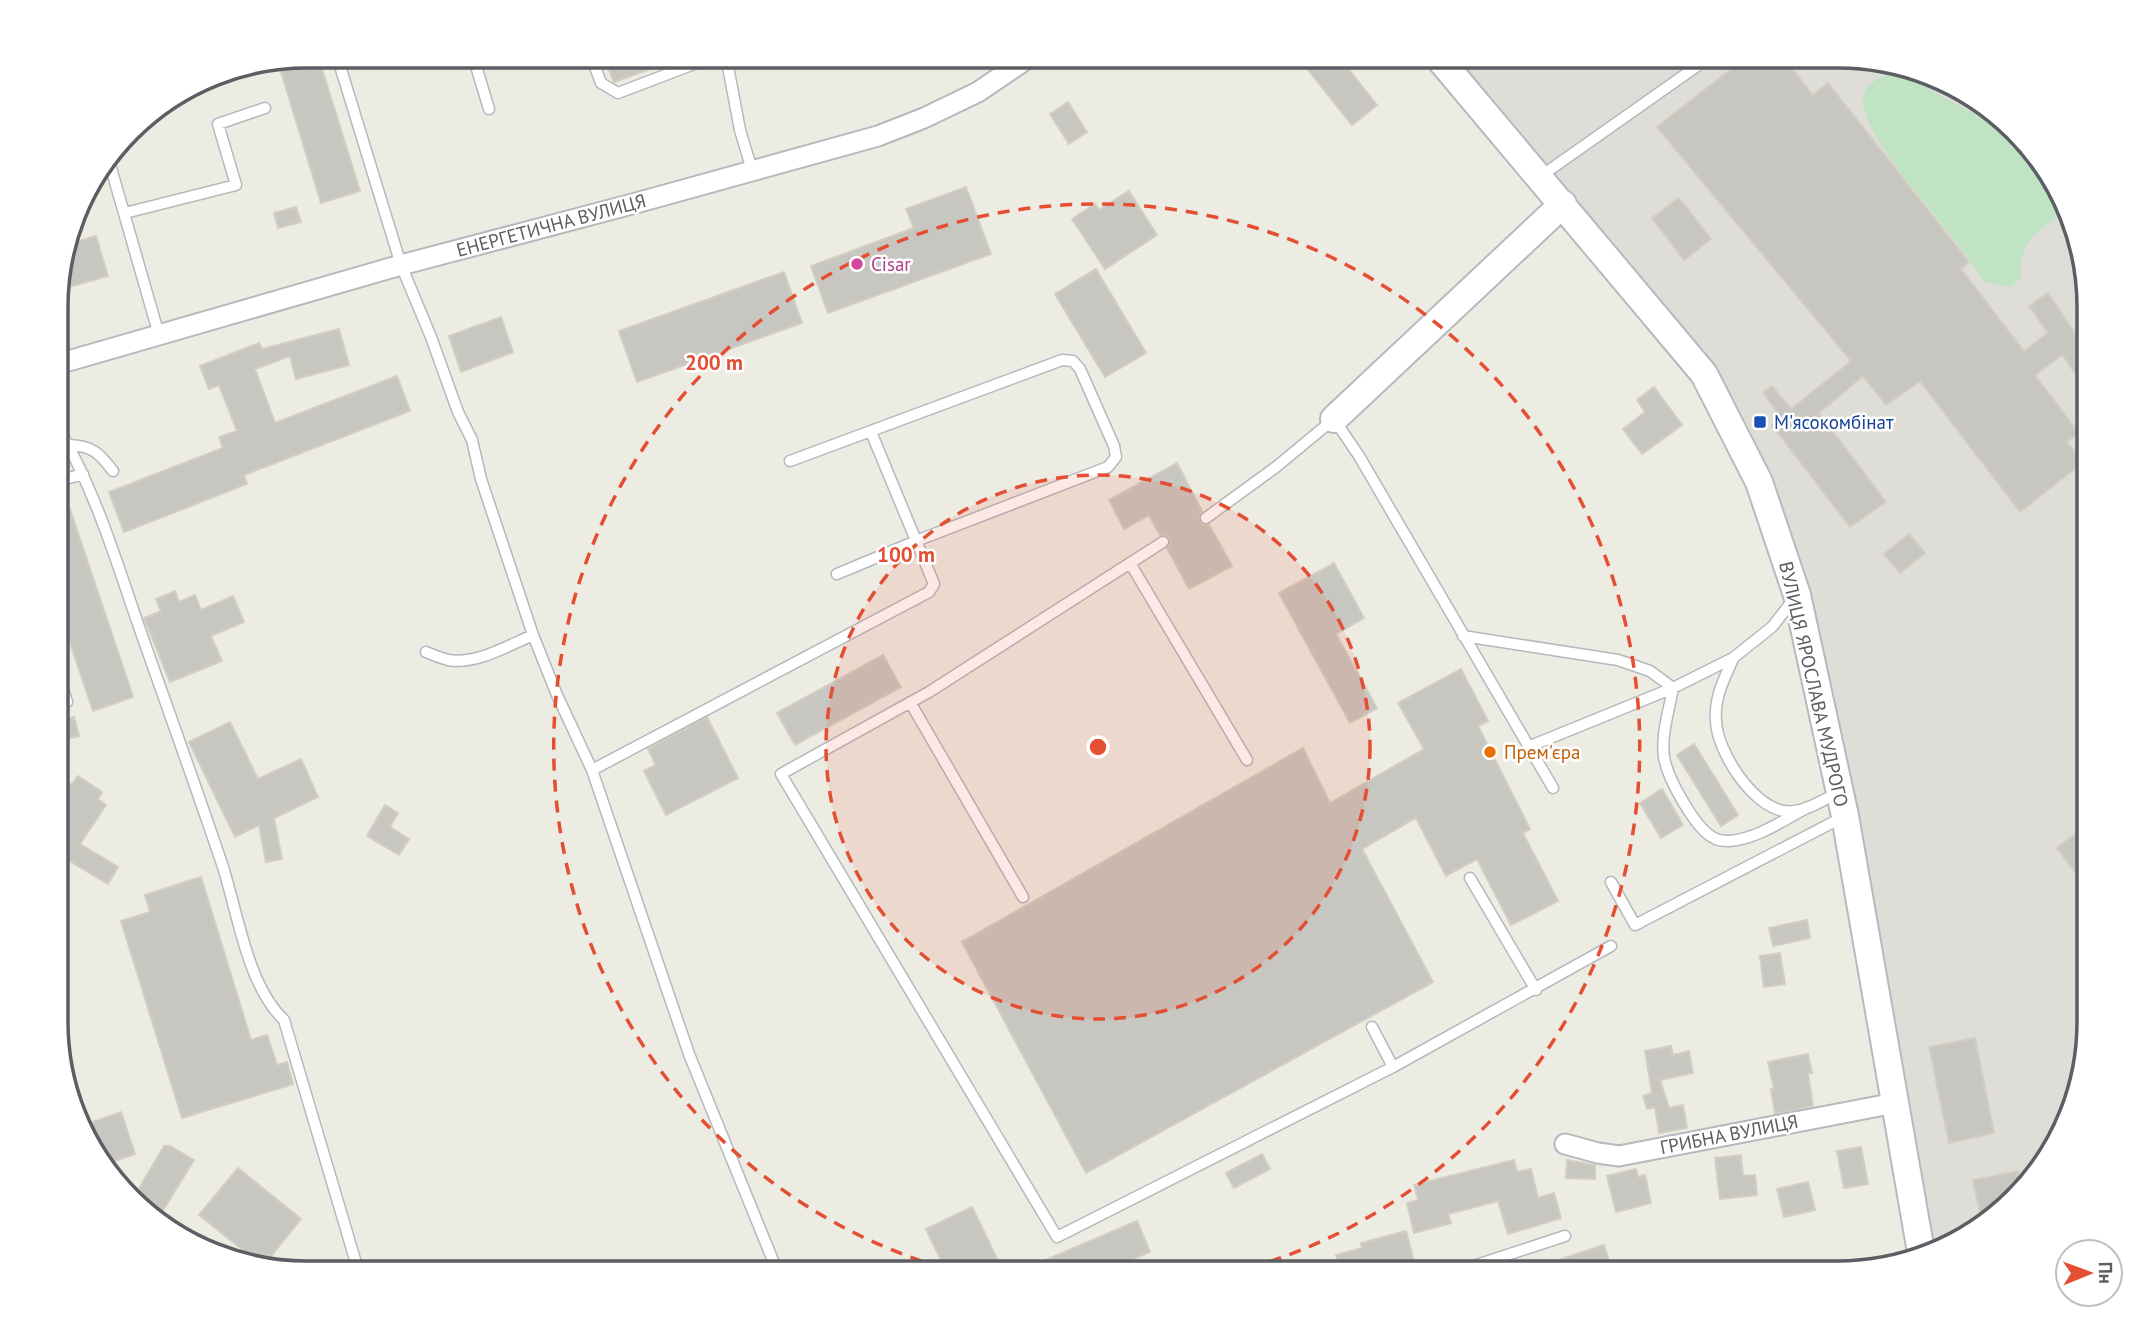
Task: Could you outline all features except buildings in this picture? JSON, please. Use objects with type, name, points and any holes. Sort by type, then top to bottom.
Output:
[{"type":"main road","name":"ВУЛИЦЯ ЯРОСЛАВА МУДРОГО","points":[[1448,68],[1704,374],[1759,482],[1797,595],[1842,804],[1920,1246]]},
{"type":"main road","points":[[1334,419],[1563,204]]},
{"type":"street","name":"ЕНЕРГЕТИЧНА ВУЛИЦЯ","points":[[68,361],[401,265],[636,204],[878,136],[978,92],[1013,69]]},
{"type":"street","name":"ГРИБНА ВУЛИЦЯ","points":[[1565,1144],[1619,1156],[1895,1103]]},
{"type":"lane","points":[[1540,176],[1694,68]]},
{"type":"lane","points":[[341,69],[401,265],[458,412],[472,440],[481,479],[533,635],[556,695],[592,770],[689,1055],[773,1261]]},
{"type":"lane","points":[[477,69],[489,109]]},
{"type":"lane","points":[[596,69],[601,83],[618,93],[682,69]]},
{"type":"lane","points":[[728,69],[740,130],[752,170]]},
{"type":"lane","points":[[125,213],[236,185],[218,124],[265,108]]},
{"type":"lane","points":[[112,169],[159,336]]},
{"type":"lane","points":[[790,461],[1062,360],[1073,361],[1080,369],[1114,446],[1116,457],[1108,467],[916,541],[837,575]]},
{"type":"lane","points":[[1206,518],[1276,467],[1334,419],[1359,456],[1553,788]]},
{"type":"lane","points":[[592,770],[929,592],[934,584],[871,432]]},
{"type":"lane","points":[[113,471],[97,452],[81,445],[69,445],[111,548],[223,866],[259,988],[273,1010],[284,1020],[355,1261]]},
{"type":"lane","points":[[68,478],[83,474]]},
{"type":"lane","points":[[1163,542],[910,702],[781,774],[1056,1237],[1393,1067],[1611,946]]},
{"type":"lane","points":[[1130,563],[1247,760]]},
{"type":"lane","points":[[1528,747],[1674,688],[1733,658],[1772,627],[1797,595]]},
{"type":"lane","points":[[426,652],[449,660],[470,659],[490,654],[533,635]]},
{"type":"lane","points":[[1463,636],[1618,660],[1650,671],[1674,688]]},
{"type":"lane","points":[[1733,658],[1719,690],[1716,721],[1723,750],[1739,775],[1764,804],[1785,811],[1842,804]]},
{"type":"lane","points":[[1674,688],[1664,734],[1664,758],[1671,782],[1693,817],[1713,838],[1727,841],[1749,837],[1808,807]]},
{"type":"lane","points":[[910,702],[1023,897]]},
{"type":"lane","points":[[1611,882],[1635,925],[1842,804]]},
{"type":"lane","points":[[1469,878],[1536,989]]},
{"type":"lane","points":[[1372,1027],[1393,1067]]},
{"type":"lane","points":[[1490,1260],[1565,1236]]},
{"type":"shaded area","points":[[1452,68],[1838,68],[1900,76],[1944,93],[1971,108],[1996,127],[2018,149],[2037,174],[2059,215],[2069,245],[2076,291],[2076,1038],[2072,1069],[2052,1128],[2037,1155],[2018,1180],[1958,1229],[1925,1245],[1800,594],[1705,370]]},
{"type":"green space","points":[[1886,75],[1913,82],[1981,116],[2018,149],[2037,174],[2059,216],[2038,231],[2026,246],[2021,278],[2011,287],[1984,282],[1885,151],[1865,114],[1863,100],[1865,91],[1877,79]]},
{"type":"place","name":"Cisar","points":[[857,264]]},
{"type":"place","name":"М'ясокомбінат","points":[[1760,422]]},
{"type":"place","name":"Прем'єра","points":[[1490,752]]}]
